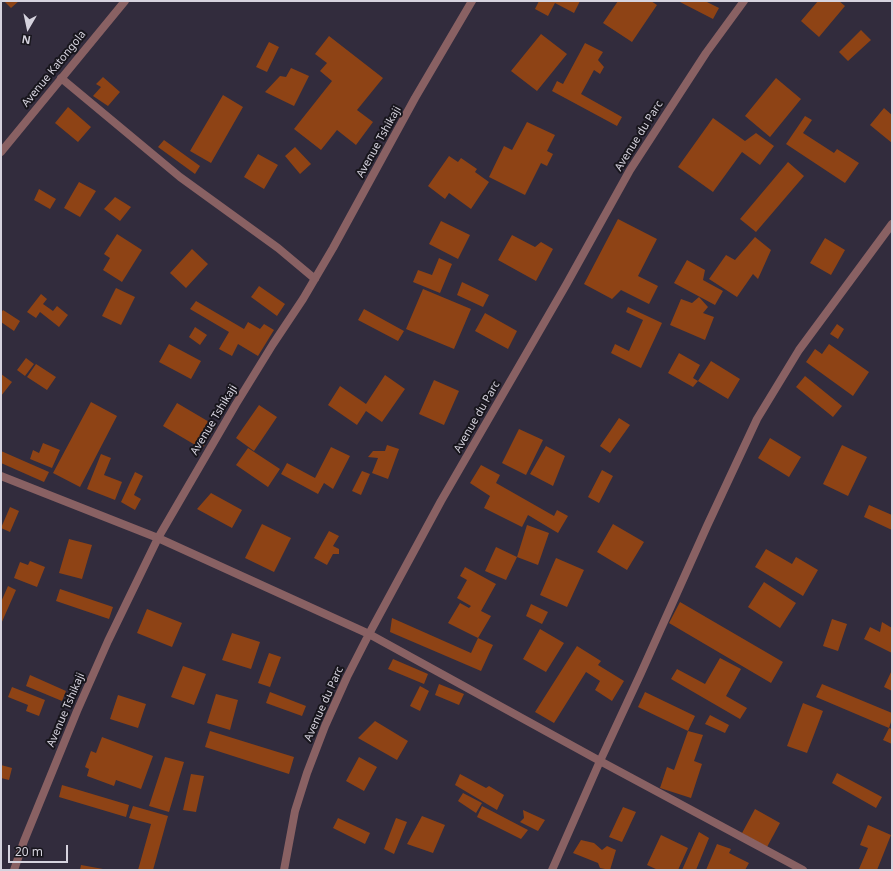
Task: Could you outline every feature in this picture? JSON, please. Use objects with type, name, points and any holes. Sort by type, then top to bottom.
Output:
[{"type":"street","name":"Avenue Katongola","points":[[1,152],[125,1]]},
{"type":"street","name":"Avenue Tshikaji","points":[[14,870],[44,789],[83,697],[108,641],[158,538],[236,404],[315,279],[415,98],[472,1]]},
{"type":"street","name":"Avenue du Parc","points":[[284,870],[295,811],[307,773],[325,726],[347,677],[369,634],[441,501],[566,285],[630,170],[706,53],[744,1]]},
{"type":"street","points":[[61,78],[174,173],[278,248],[315,279]]},
{"type":"street","points":[[552,870],[706,526],[757,419],[799,350],[892,224]]},
{"type":"street","points":[[1,476],[158,538],[369,634],[600,761],[803,870]]},
{"type":"building","points":[[4,1],[19,1],[11,8]]},
{"type":"building","points":[[539,1],[580,1],[574,13],[555,3],[548,16],[535,9]]},
{"type":"building","points":[[618,1],[651,1],[657,5],[632,42],[603,23]]},
{"type":"building","points":[[678,1],[705,1],[719,8],[713,19]]},
{"type":"building","points":[[818,1],[839,1],[845,6],[819,37],[801,21]]},
{"type":"building","points":[[861,30],[871,40],[848,61],[839,52]]},
{"type":"building","points":[[541,34],[567,54],[537,91],[511,71]]},
{"type":"building","points":[[329,36],[383,78],[357,110],[373,122],[356,145],[337,130],[321,150],[294,129],[332,81],[320,71],[327,63],[315,54]]},
{"type":"building","points":[[269,42],[279,47],[267,72],[256,67]]},
{"type":"building","points":[[585,43],[603,52],[598,60],[604,67],[600,74],[594,70],[581,94],[622,117],[617,126],[552,91],[557,81],[563,84]]},
{"type":"building","points":[[291,68],[309,76],[294,106],[265,92],[280,76],[286,77]]},
{"type":"building","points":[[103,77],[120,92],[108,106],[93,96],[101,87],[96,84]]},
{"type":"building","points":[[776,78],[801,99],[770,137],[745,116]]},
{"type":"building","points":[[223,95],[243,107],[211,163],[190,151]]},
{"type":"building","points":[[68,107],[91,127],[78,142],[55,123]]},
{"type":"building","points":[[884,108],[892,115],[892,143],[870,125]]},
{"type":"building","points":[[805,116],[812,120],[803,133],[834,153],[837,149],[859,163],[845,183],[786,144]]},
{"type":"building","points":[[713,118],[745,141],[756,133],[774,146],[760,165],[742,152],[713,192],[678,167]]},
{"type":"building","points":[[527,122],[555,135],[547,151],[553,154],[547,166],[541,163],[525,195],[489,177],[504,146],[512,150]]},
{"type":"building","points":[[164,140],[200,166],[195,174],[158,147]]},
{"type":"building","points":[[295,147],[311,164],[300,174],[285,156]]},
{"type":"building","points":[[258,154],[278,165],[264,189],[244,177]]},
{"type":"building","points":[[449,156],[458,162],[461,158],[477,169],[475,172],[489,182],[471,209],[449,193],[445,199],[428,186]]},
{"type":"building","points":[[788,162],[804,176],[756,232],[740,219]]},
{"type":"building","points":[[79,182],[96,191],[80,217],[64,208]]},
{"type":"building","points":[[39,189],[56,199],[50,209],[34,200]]},
{"type":"building","points":[[115,197],[131,207],[120,221],[104,209]]},
{"type":"building","points":[[618,219],[657,239],[638,276],[658,286],[649,304],[621,290],[612,299],[584,284]]},
{"type":"building","points":[[441,221],[470,235],[458,259],[429,244]]},
{"type":"building","points":[[117,234],[142,250],[122,282],[103,270],[110,258],[104,254]]},
{"type":"building","points":[[512,235],[535,247],[541,242],[553,249],[536,281],[498,260]]},
{"type":"building","points":[[755,237],[771,250],[758,279],[753,274],[737,297],[709,279],[726,255],[735,260]]},
{"type":"building","points":[[825,238],[845,250],[831,275],[810,263]]},
{"type":"building","points":[[192,249],[208,264],[186,288],[170,273]]},
{"type":"building","points":[[439,258],[452,264],[440,293],[413,282],[418,270],[432,275]]},
{"type":"building","points":[[687,260],[705,270],[703,280],[723,291],[715,305],[674,283]]},
{"type":"building","points":[[462,282],[489,295],[483,307],[457,295]]},
{"type":"building","points":[[259,286],[285,304],[277,316],[251,297]]},
{"type":"building","points":[[116,288],[135,297],[121,325],[102,316]]},
{"type":"building","points":[[423,289],[471,309],[454,349],[406,329]]},
{"type":"building","points":[[41,294],[47,299],[43,304],[53,311],[57,306],[68,315],[59,327],[40,312],[36,318],[27,312]]},
{"type":"building","points":[[699,297],[708,307],[703,313],[714,317],[705,340],[670,325],[681,299],[692,303]]},
{"type":"building","points":[[196,301],[244,329],[248,322],[260,329],[264,324],[274,330],[258,356],[238,344],[232,356],[219,349],[229,332],[190,309]]},
{"type":"building","points":[[628,307],[662,323],[641,368],[611,353],[615,344],[629,351],[643,320],[626,312]]},
{"type":"building","points":[[364,309],[404,331],[398,341],[358,320]]},
{"type":"building","points":[[3,310],[20,321],[14,331],[1,322],[1,313]]},
{"type":"building","points":[[485,313],[517,331],[508,349],[475,331]]},
{"type":"building","points":[[837,324],[844,329],[838,339],[830,334]]},
{"type":"building","points":[[195,327],[207,335],[200,345],[189,337]]},
{"type":"building","points":[[169,344],[201,361],[191,379],[159,362]]},
{"type":"building","points":[[829,344],[869,372],[853,396],[806,362],[815,349],[822,354]]},
{"type":"building","points":[[679,353],[700,365],[693,378],[698,381],[693,387],[668,373]]},
{"type":"building","points":[[26,358],[34,364],[25,376],[17,370]]},
{"type":"building","points":[[711,361],[740,379],[728,399],[698,381]]},
{"type":"building","points":[[36,364],[56,377],[47,390],[27,377]]},
{"type":"building","points":[[1,374],[12,382],[1,396]]},
{"type":"building","points":[[385,375],[405,389],[382,422],[366,411],[357,425],[328,405],[340,386],[366,404]]},
{"type":"building","points":[[805,376],[842,406],[833,417],[796,387]]},
{"type":"building","points":[[434,380],[459,391],[444,425],[419,414]]},
{"type":"building","points":[[91,402],[117,416],[80,487],[53,473]]},
{"type":"building","points":[[177,403],[216,426],[202,449],[163,426]]},
{"type":"building","points":[[259,405],[277,417],[254,451],[236,438]]},
{"type":"building","points":[[619,418],[630,425],[610,453],[600,446]]},
{"type":"building","points":[[519,429],[543,440],[526,475],[502,463]]},
{"type":"building","points":[[770,438],[801,457],[789,477],[758,458]]},
{"type":"building","points":[[43,443],[60,450],[52,468],[30,459],[33,450],[39,453]]},
{"type":"building","points":[[387,445],[399,449],[388,479],[372,473],[378,458],[368,457],[373,451],[385,451]]},
{"type":"building","points":[[842,445],[867,457],[848,496],[823,484]]},
{"type":"building","points":[[546,446],[565,456],[553,486],[530,474]]},
{"type":"building","points":[[331,447],[350,456],[333,489],[324,483],[318,494],[281,474],[287,463],[315,478]]},
{"type":"building","points":[[248,448],[280,469],[268,487],[236,465]]},
{"type":"building","points":[[1,451],[49,472],[44,482],[1,463]]},
{"type":"building","points":[[101,454],[111,458],[104,475],[122,482],[115,500],[87,489]]},
{"type":"building","points":[[481,465],[500,475],[496,483],[554,516],[557,510],[568,516],[558,533],[528,515],[522,527],[484,508],[490,496],[470,483]]},
{"type":"building","points":[[602,470],[613,476],[599,503],[588,497]]},
{"type":"building","points":[[362,471],[370,474],[361,495],[352,491]]},
{"type":"building","points":[[135,472],[143,476],[134,495],[141,499],[135,510],[121,502]]},
{"type":"building","points":[[211,493],[242,510],[232,528],[197,509]]},
{"type":"building","points":[[869,505],[892,515],[892,530],[864,517]]},
{"type":"building","points":[[10,507],[19,511],[10,532],[1,528]]},
{"type":"building","points":[[262,524],[291,538],[274,572],[245,558]]},
{"type":"building","points":[[613,524],[644,542],[627,570],[597,552]]},
{"type":"building","points":[[527,525],[549,533],[538,565],[517,557]]},
{"type":"building","points":[[329,531],[339,536],[333,546],[339,549],[339,554],[333,554],[327,565],[314,558]]},
{"type":"building","points":[[69,539],[92,545],[82,579],[59,573]]},
{"type":"building","points":[[496,547],[517,557],[506,580],[485,571]]},
{"type":"building","points":[[766,549],[792,564],[796,557],[818,570],[803,596],[755,567]]},
{"type":"building","points":[[556,558],[584,570],[567,607],[540,595]]},
{"type":"building","points":[[30,561],[45,567],[37,587],[14,578],[20,562],[28,565]]},
{"type":"building","points":[[465,567],[496,584],[481,611],[491,616],[478,638],[448,623],[460,603],[469,608],[471,606],[457,598],[467,580],[460,576]]},
{"type":"building","points":[[764,582],[796,603],[780,628],[748,607]]},
{"type":"building","points":[[8,586],[16,590],[1,624],[1,602]]},
{"type":"building","points":[[60,589],[113,607],[109,619],[56,601]]},
{"type":"building","points":[[680,602],[783,662],[771,683],[669,623]]},
{"type":"building","points":[[531,604],[548,612],[542,624],[526,616]]},
{"type":"building","points":[[147,609],[182,623],[172,647],[137,633]]},
{"type":"building","points":[[392,618],[471,653],[478,638],[493,645],[481,671],[390,632]]},
{"type":"building","points":[[832,619],[847,624],[838,651],[823,646]]},
{"type":"building","points":[[882,622],[892,628],[892,653],[864,639],[870,627],[880,632]]},
{"type":"building","points":[[540,629],[564,643],[546,672],[523,659]]},
{"type":"building","points":[[232,633],[260,642],[251,669],[222,660]]},
{"type":"building","points":[[577,646],[601,661],[598,665],[624,681],[612,701],[595,690],[600,681],[586,672],[554,723],[535,712]]},
{"type":"building","points":[[269,653],[281,657],[270,687],[258,683]]},
{"type":"building","points":[[720,658],[741,669],[726,696],[747,708],[740,719],[671,679],[677,669],[705,684]]},
{"type":"building","points":[[393,659],[428,674],[424,684],[388,669]]},
{"type":"building","points":[[183,666],[206,674],[194,705],[171,697]]},
{"type":"building","points":[[892,670],[892,691],[884,687]]},
{"type":"building","points":[[30,675],[66,691],[62,701],[26,686]]},
{"type":"building","points":[[439,684],[464,694],[459,705],[435,695]]},
{"type":"building","points":[[822,684],[892,713],[889,728],[816,697]]},
{"type":"building","points":[[420,686],[429,691],[420,711],[410,706]]},
{"type":"building","points":[[12,687],[45,700],[39,716],[26,711],[28,705],[8,697]]},
{"type":"building","points":[[270,692],[306,706],[302,716],[266,703]]},
{"type":"building","points":[[645,692],[695,716],[688,731],[638,707]]},
{"type":"building","points":[[216,694],[238,700],[230,730],[207,723]]},
{"type":"building","points":[[118,695],[146,704],[138,728],[110,719]]},
{"type":"building","points":[[803,703],[823,711],[807,753],[787,746]]},
{"type":"building","points":[[710,715],[729,725],[725,733],[705,724]]},
{"type":"building","points":[[375,721],[408,741],[397,760],[358,738]]},
{"type":"building","points":[[889,728],[892,729],[892,744],[883,740]]},
{"type":"building","points":[[210,731],[294,757],[289,774],[205,747]]},
{"type":"building","points":[[688,731],[703,735],[694,761],[702,764],[691,798],[660,788],[667,767],[674,770]]},
{"type":"building","points":[[102,737],[153,756],[141,789],[116,780],[114,786],[87,776],[89,769],[85,767],[91,751],[96,753]]},
{"type":"building","points":[[165,757],[184,762],[169,812],[149,806]]},
{"type":"building","points":[[359,757],[377,767],[364,791],[346,781]]},
{"type":"building","points":[[1,765],[12,768],[9,780],[1,778]]},
{"type":"building","points":[[837,773],[882,797],[876,808],[832,783]]},
{"type":"building","points":[[191,774],[204,776],[196,812],[183,810]]},
{"type":"building","points":[[460,774],[486,788],[489,786],[504,795],[497,810],[455,785]]},
{"type":"building","points":[[62,785],[129,805],[126,817],[59,797]]},
{"type":"building","points":[[463,793],[482,803],[476,813],[458,801]]},
{"type":"building","points":[[133,806],[168,816],[153,870],[138,870],[151,824],[129,818]]},
{"type":"building","points":[[482,806],[528,830],[521,839],[477,817]]},
{"type":"building","points":[[623,807],[636,812],[622,842],[609,837]]},
{"type":"building","points":[[755,809],[780,823],[767,847],[742,833]]},
{"type":"building","points":[[523,810],[545,820],[538,831],[520,822],[524,818]]},
{"type":"building","points":[[422,816],[445,825],[433,853],[407,844]]},
{"type":"building","points":[[338,818],[370,833],[365,844],[333,828]]},
{"type":"building","points":[[396,818],[407,822],[394,854],[384,849]]},
{"type":"building","points":[[868,825],[891,835],[877,870],[859,869],[868,848],[860,845]]},
{"type":"building","points":[[699,832],[709,838],[696,870],[682,870]]},
{"type":"building","points":[[661,835],[688,848],[678,870],[658,870],[647,865]]},
{"type":"building","points":[[581,840],[594,843],[602,850],[607,846],[616,850],[610,870],[600,868],[598,863],[573,853]]},
{"type":"building","points":[[717,844],[731,849],[729,853],[749,863],[745,870],[706,870]]},
{"type":"building","points":[[81,865],[103,869],[103,870],[80,870]]}]
